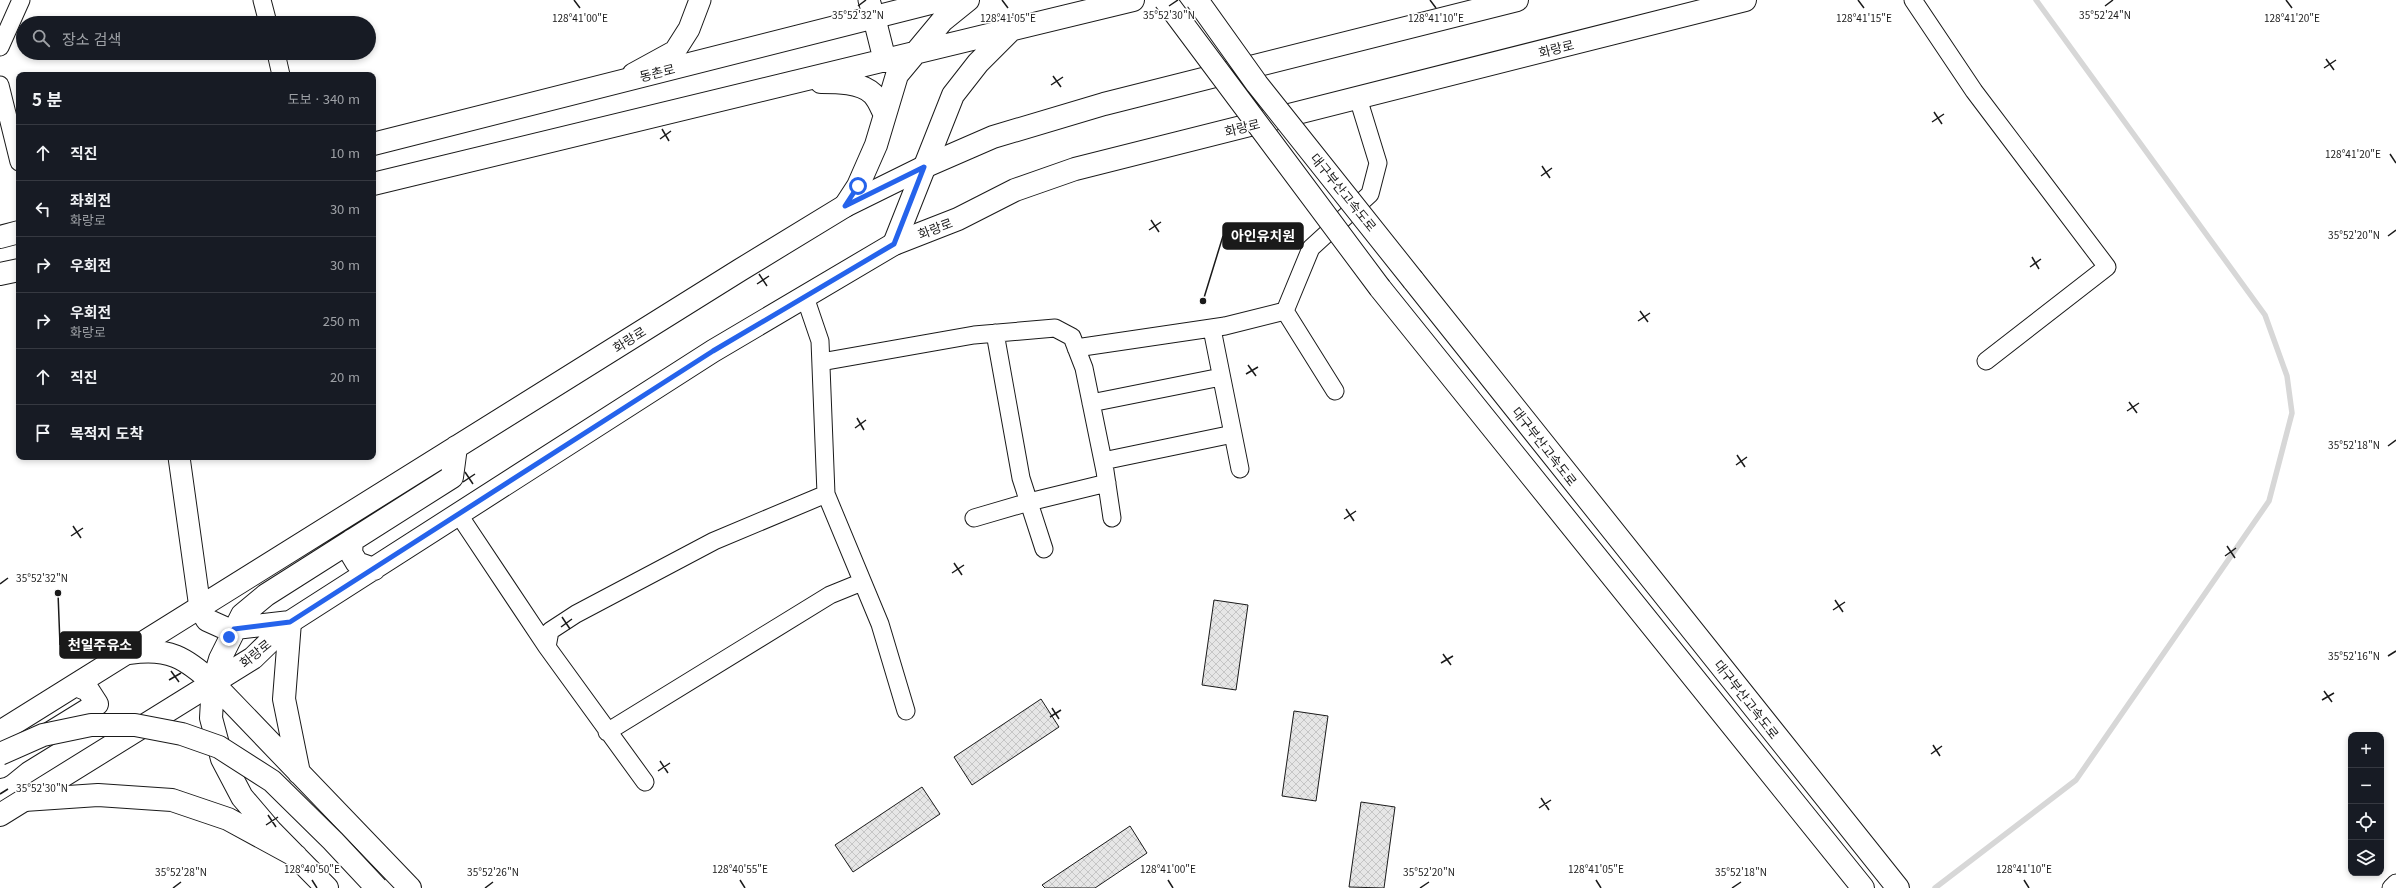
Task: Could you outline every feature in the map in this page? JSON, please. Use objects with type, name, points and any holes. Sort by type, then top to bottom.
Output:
[{"type":"main road","name":"동촌로","points":[[376,143],[620,82],[872,9],[942,0]]},
{"type":"main road","points":[[845,206],[858,186],[876,145],[884,113],[897,75],[912,54],[942,21],[968,0]]},
{"type":"main road","points":[[376,183],[1133,0]]},
{"type":"main road","name":"대구부산고속도로","points":[[1165,0],[1380,288],[1860,885]]},
{"type":"main road","name":"대구부산고속도로","points":[[1197,0],[1257,84],[1898,888]]},
{"type":"main road","name":"화랑로","points":[[0,732],[845,206],[924,167],[994,137],[1104,104],[1517,0]]},
{"type":"main road","name":"화랑로","points":[[0,815],[253,658],[290,622],[713,351],[894,244],[958,219],[1015,190],[1075,169],[1744,0]]},
{"type":"main road","points":[[872,9],[885,61]]},
{"type":"main road","points":[[894,244],[953,95],[978,63],[1013,28]]},
{"type":"main road","points":[[802,81],[840,83],[863,88],[873,94],[884,113]]},
{"type":"main road","points":[[0,237],[16,233]]},
{"type":"main road","points":[[0,274],[16,271]]},
{"type":"main road","points":[[327,888],[242,796],[222,759],[211,718],[213,683],[220,659],[242,615],[266,595],[452,477],[456,447]]},
{"type":"main road","points":[[352,540],[351,553],[356,563],[374,569]]},
{"type":"main road","points":[[200,608],[207,620],[227,629],[290,622],[284,699],[299,773]]},
{"type":"main road","points":[[127,653],[150,650],[182,658],[213,683],[410,888]]},
{"type":"main road","points":[[0,767],[16,754],[96,704],[88,690],[76,685]]},
{"type":"main road","points":[[0,754],[43,735],[91,725],[135,725],[182,734],[219,747],[272,781],[333,840],[377,888]]},
{"type":"main road","points":[[24,800],[98,795],[172,800],[228,818],[296,856]]},
{"type":"street","points":[[0,47],[21,0]]},
{"type":"street","points":[[262,0],[266,16]]},
{"type":"street","points":[[620,82],[675,51],[689,29],[700,0]]},
{"type":"street","points":[[1913,0],[1974,92],[2107,267],[1986,361]]},
{"type":"street","points":[[278,60],[281,72]]},
{"type":"street","points":[[0,85],[16,150]]},
{"type":"street","points":[[1285,311],[1311,248],[1370,194],[1378,163],[1358,98]]},
{"type":"street","points":[[805,297],[820,341],[826,494],[880,624],[906,711]]},
{"type":"street","points":[[1076,348],[1212,328],[1285,311]]},
{"type":"street","points":[[1285,311],[1335,391]]},
{"type":"street","points":[[821,362],[995,333],[1055,328],[1072,337],[1084,368],[1103,461],[1112,518]]},
{"type":"street","points":[[1212,328],[1240,468]]},
{"type":"street","points":[[995,333],[1021,478],[1044,549]]},
{"type":"street","points":[[1091,403],[1221,377]]},
{"type":"street","points":[[1103,461],[1233,434]]},
{"type":"street","points":[[179,460],[200,608]]},
{"type":"street","points":[[974,518],[1029,502],[1107,483]]},
{"type":"street","points":[[547,647],[550,631],[576,614],[714,541],[826,494]]},
{"type":"street","points":[[459,515],[547,647],[645,782]]},
{"type":"street","points":[[608,732],[830,596],[862,582]]},
{"type":"street","points":[[2391,888],[2396,883]]},
{"type":"building","points":[[1214,600],[1248,605],[1236,690],[1202,685]]},
{"type":"building","points":[[1041,699],[1059,727],[972,785],[954,757]]},
{"type":"building","points":[[1294,711],[1328,716],[1316,801],[1282,796]]},
{"type":"building","points":[[922,787],[940,814],[853,872],[835,845]]},
{"type":"building","points":[[1361,802],[1395,807],[1384,888],[1349,887]]},
{"type":"building","points":[[1130,826],[1147,853],[1095,888],[1045,888],[1042,885]]},
{"type":"waterway","points":[[1935,888],[2076,780],[2269,501],[2292,413],[2287,376],[2265,315],[2036,0]]},
{"type":"place","name":"아인유치원","points":[[1203,301]]},
{"type":"place","name":"천일주유소","points":[[58,593]]},
{"type":"route","points":[[229,637],[234,629],[255,628],[290,622],[402,552],[713,351],[894,244],[924,167],[845,206],[858,186]]}]
